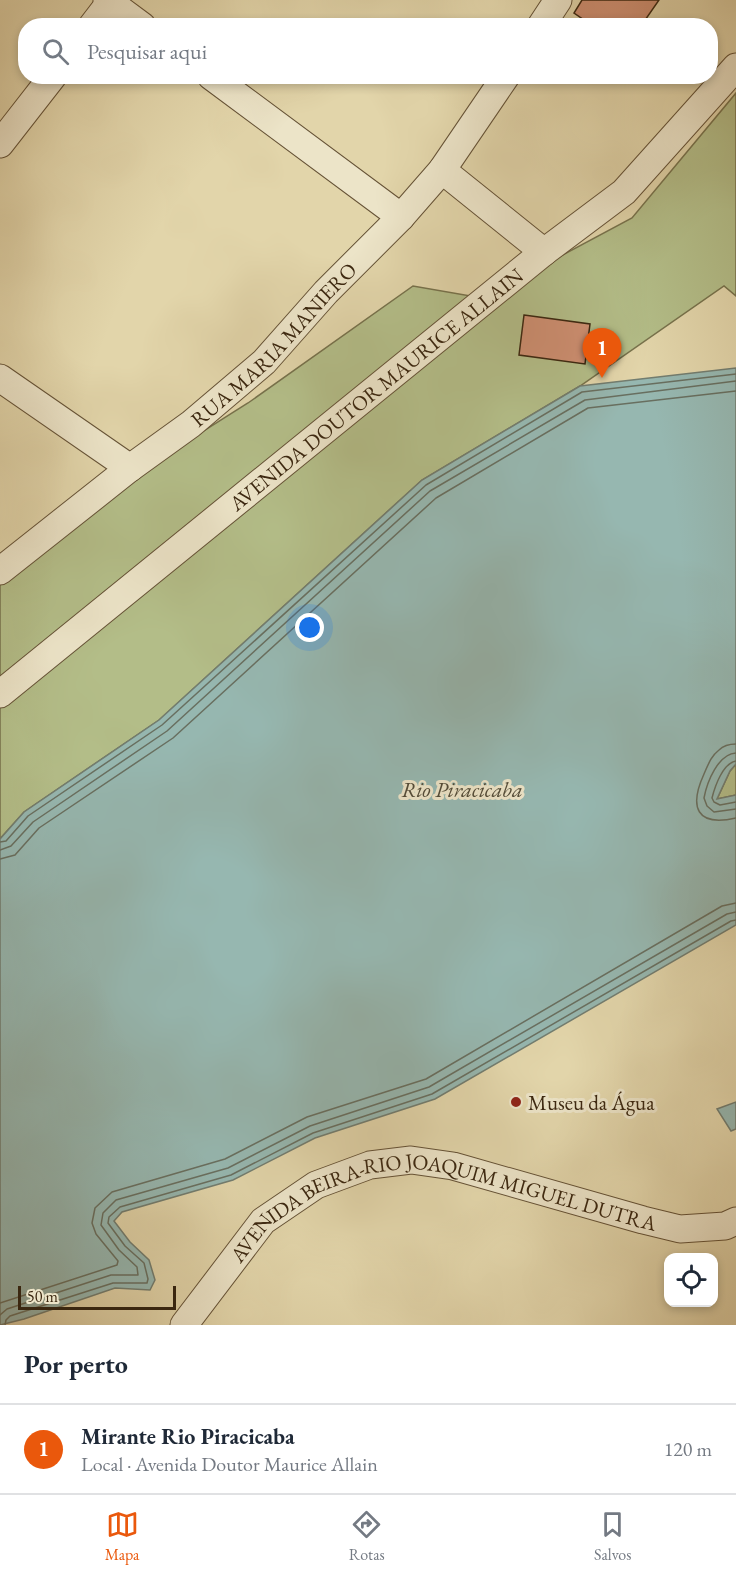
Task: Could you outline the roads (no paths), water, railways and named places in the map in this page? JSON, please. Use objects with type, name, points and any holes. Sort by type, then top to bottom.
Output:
[{"type":"street","points":[[546,18],[558,0]]},
{"type":"street","points":[[98,18],[110,1],[132,18]]},
{"type":"street","name":"AVENIDA DOUTOR MAURICE ALLAIN","points":[[0,694],[544,252],[624,192],[736,67]]},
{"type":"street","points":[[0,144],[47,84]]},
{"type":"street","points":[[222,84],[401,217]]},
{"type":"street","name":"RUA MARIA MANIERO","points":[[0,571],[130,468],[191,424],[264,362],[326,292],[401,217],[442,170],[501,84]]},
{"type":"street","points":[[442,170],[544,252]]},
{"type":"street","points":[[0,378],[130,468]]},
{"type":"street","name":"AVENIDA BEIRA-RIO JOAQUIM MIGUEL DUTRA","points":[[184,1325],[263,1221],[316,1185],[370,1166],[411,1160],[453,1166],[680,1229],[725,1226],[736,1221]]},
{"type":"water","name":"Rio Piracicaba","points":[[736,368],[736,764],[730,771],[717,799],[736,795],[736,925],[435,1099],[315,1138],[233,1180],[122,1212],[114,1221],[130,1242],[149,1260],[155,1280],[150,1290],[115,1288],[0,1325],[0,839],[24,812],[159,720],[422,480],[580,386]]},
{"type":"water","points":[[736,1102],[736,1129],[731,1131],[717,1109]]},
{"type":"place","name":"Mirante Rio Piracicaba","points":[[602,378]]},
{"type":"place","name":"Museu da Água","points":[[516,1102]]}]
